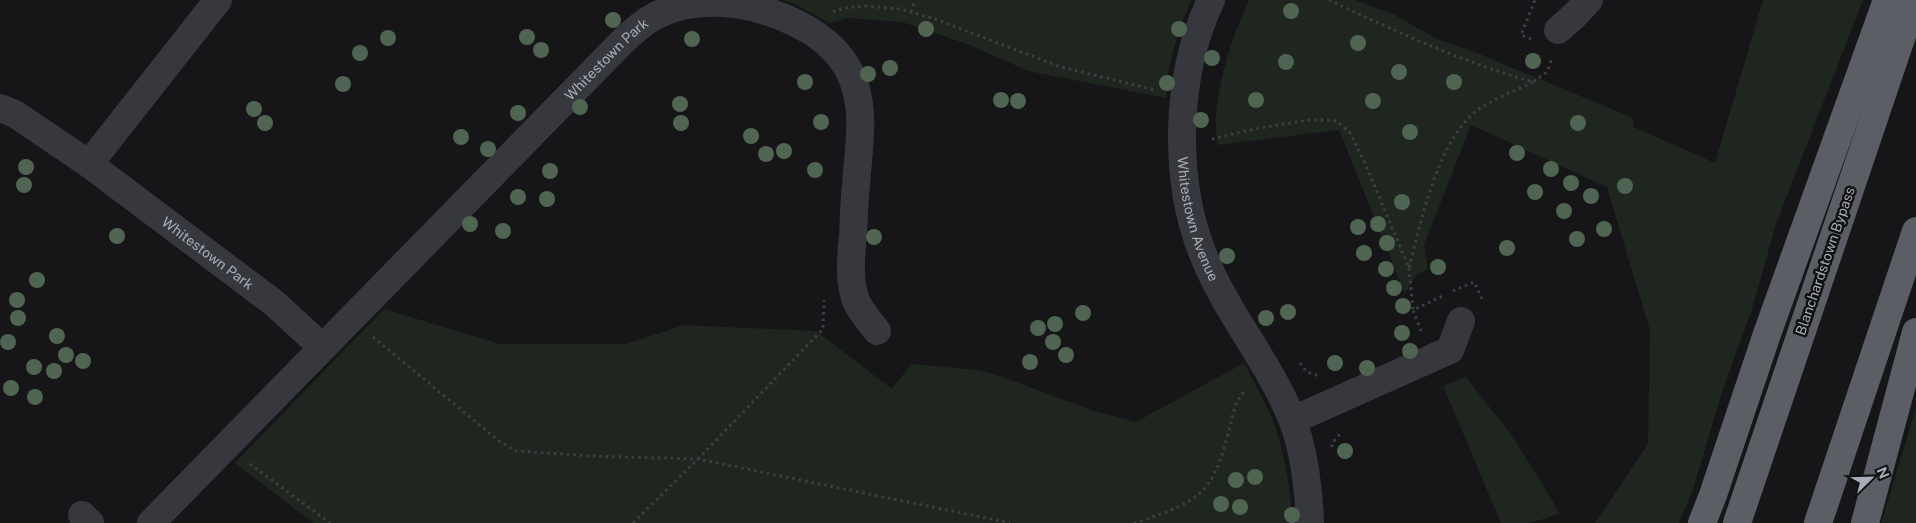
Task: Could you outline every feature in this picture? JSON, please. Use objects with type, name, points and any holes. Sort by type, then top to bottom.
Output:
[{"type":"highway","points":[[1702,523],[1767,334],[1887,0]]},
{"type":"highway","name":"Blanchardstown Bypass","points":[[1737,523],[1914,0]]},
{"type":"highway","points":[[1818,523],[1916,231]]},
{"type":"highway","points":[[1865,523],[1916,332]]},
{"type":"street","points":[[89,164],[218,0]]},
{"type":"street","name":"Whitestown Avenue","points":[[1211,0],[1199,31],[1189,70],[1185,97],[1182,145],[1191,216],[1205,260],[1224,297],[1263,363],[1292,420],[1307,484],[1310,523]]},
{"type":"street","points":[[1549,42],[1589,0]]},
{"type":"street","name":"Whitestown Park","points":[[151,523],[623,41],[649,19],[668,10],[689,4],[710,1],[732,2],[763,10],[793,22],[826,42],[842,59],[854,80],[860,132],[851,272],[857,302],[876,331]]},
{"type":"street","name":"Whitestown Park","points":[[0,108],[12,112],[89,164],[270,300],[300,325],[322,347]]},
{"type":"street","points":[[1292,420],[1450,350],[1461,321]]},
{"type":"path","points":[[911,12],[915,0]]},
{"type":"path","points":[[1329,0],[1459,58],[1533,82]]},
{"type":"path","points":[[1408,268],[1431,189],[1443,159],[1461,126],[1474,112],[1533,82],[1547,72],[1552,60],[1549,42],[1521,35],[1535,0]]},
{"type":"path","points":[[826,8],[833,12],[844,8],[865,6],[900,8],[935,19],[1058,66],[1185,97]]},
{"type":"path","points":[[1212,148],[1212,139],[1254,129],[1324,119],[1339,123],[1350,133],[1408,268],[1413,310],[1423,337]]},
{"type":"path","points":[[1413,310],[1474,282],[1486,309]]},
{"type":"path","points":[[633,523],[698,460],[823,329],[824,298]]},
{"type":"path","points":[[372,336],[499,441],[516,451],[698,460],[1010,523]]},
{"type":"path","points":[[1298,362],[1308,372],[1315,376],[1322,376]]},
{"type":"path","points":[[1134,523],[1182,506],[1206,488],[1214,477],[1224,449],[1235,405],[1239,396],[1246,389],[1241,378],[1263,363]]},
{"type":"path","points":[[1332,450],[1332,443],[1345,429]]},
{"type":"path","points":[[248,462],[330,523]]},
{"type":"shaded area","points":[[783,0],[1191,0],[1174,48],[1168,72],[1166,98],[1028,71],[970,45],[902,22],[848,18],[829,23],[795,4]]},
{"type":"shaded area","points":[[1249,0],[1355,0],[1395,15],[1435,38],[1477,53],[1633,118],[1634,127],[1715,163],[1763,0],[1863,0],[1776,224],[1752,309],[1723,389],[1693,489],[1679,523],[1595,523],[1648,444],[1650,330],[1607,187],[1471,125],[1424,245],[1428,270],[1420,273],[1411,282],[1405,294],[1339,130],[1218,145],[1216,129],[1219,91],[1229,51]]},
{"type":"shaded area","points":[[384,309],[500,344],[626,344],[684,325],[816,331],[892,389],[911,364],[979,370],[1091,410],[1136,422],[1244,363],[1277,432],[1288,477],[1292,523],[313,523],[235,463]]},
{"type":"shaded area","points":[[1466,377],[1509,432],[1560,514],[1530,523],[1501,523],[1443,386]]},
{"type":"shaded area","points":[[1916,408],[1916,523],[1881,523]]}]
